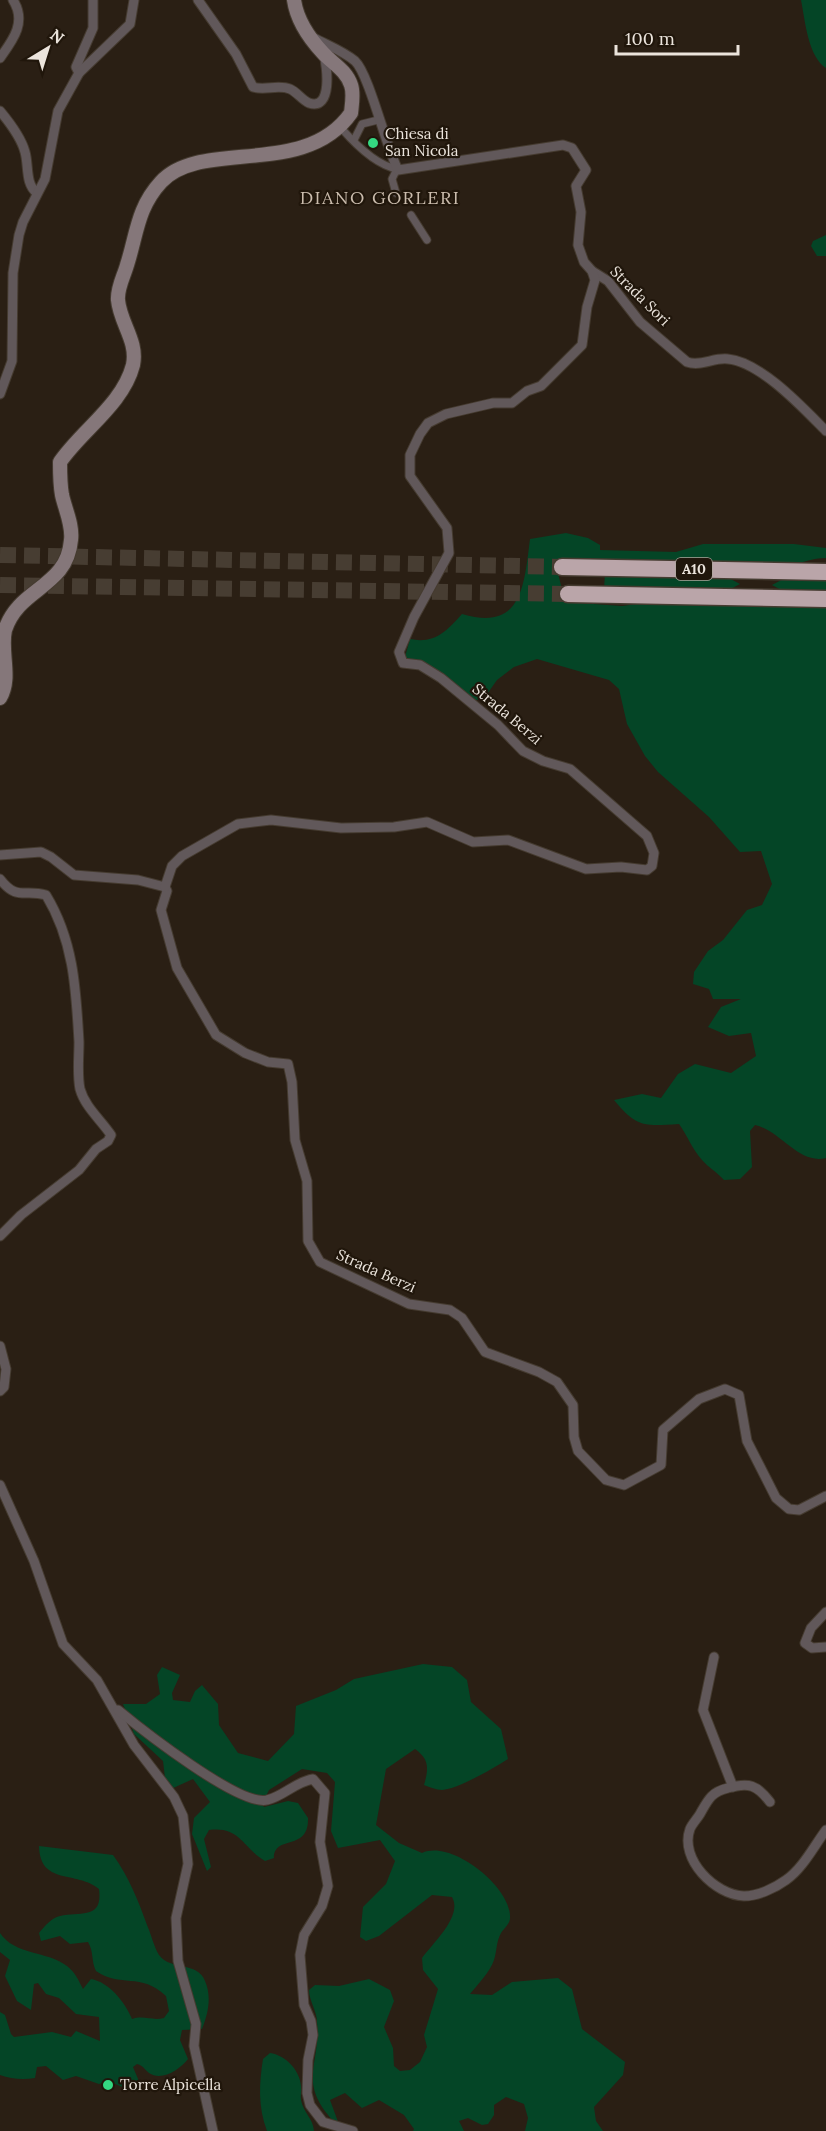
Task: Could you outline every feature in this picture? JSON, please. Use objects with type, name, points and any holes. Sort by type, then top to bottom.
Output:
[{"type":"highway","name":"A10","points":[[562,567],[826,572]]},
{"type":"highway","name":"A10","points":[[568,594],[826,600]]},
{"type":"main road","points":[[0,698],[5,687],[2,645],[5,628],[18,606],[61,572],[68,556],[72,538],[62,492],[60,462],[113,401],[132,368],[134,348],[118,301],[118,292],[133,245],[135,229],[151,194],[163,180],[195,163],[250,158],[297,149],[318,141],[344,123],[351,113],[351,84],[337,64],[324,55],[309,35],[296,12],[294,0]]},
{"type":"street","points":[[0,57],[14,39],[18,27],[18,14],[13,0]]},
{"type":"street","points":[[79,73],[76,67],[93,28],[93,0]]},
{"type":"street","points":[[0,394],[12,361],[14,261],[21,225],[37,193],[40,192],[48,171],[58,111],[79,73],[130,24],[134,0]]},
{"type":"street","points":[[198,0],[236,54],[253,87],[262,90],[289,89],[306,102],[318,103],[324,98],[326,89],[324,55]]},
{"type":"street","points":[[309,35],[356,62],[363,71],[378,120],[397,169],[392,179],[396,194]]},
{"type":"street","points":[[0,111],[18,136],[26,152],[30,185],[37,193]]},
{"type":"street","points":[[354,140],[362,124],[378,120]]},
{"type":"street","points":[[344,123],[342,129],[354,140],[383,165],[397,169]]},
{"type":"street","name":"Strada Sori","points":[[397,169],[505,156],[563,145],[572,148],[586,170],[576,186],[581,212],[578,245],[584,262],[592,271],[608,281],[640,322],[687,362],[694,364],[727,358],[742,362],[783,390],[826,431]]},
{"type":"street","points":[[411,215],[427,240]]},
{"type":"street","name":"Strada Berzi","points":[[592,271],[595,280],[587,307],[582,345],[541,386],[527,391],[512,403],[493,403],[446,414],[428,423],[420,434],[410,455],[410,476],[447,528],[449,553],[414,617],[399,652],[403,663],[420,665],[441,678],[498,725],[523,752],[543,762],[570,769],[647,836],[654,853],[652,866],[646,870],[621,867],[586,869],[508,840],[473,842],[427,822],[419,821],[394,827],[341,828],[271,820],[238,824],[182,856],[172,866],[161,910],[177,968],[191,996],[216,1035],[245,1053],[268,1062],[288,1064],[292,1082],[295,1140],[307,1181],[308,1241],[320,1262],[410,1304],[450,1310],[462,1318],[485,1352],[539,1372],[557,1382],[573,1405],[574,1437],[578,1451],[611,1483],[624,1485],[661,1465],[663,1455],[661,1435],[686,1408],[711,1392],[725,1389],[735,1391],[741,1399],[750,1449],[776,1498],[783,1505],[799,1510],[826,1496]]},
{"type":"street","points":[[0,855],[41,852],[74,875],[138,880],[165,887]]},
{"type":"street","points":[[0,879],[12,892],[46,895],[62,923],[72,954],[81,1090],[96,1117],[111,1135],[108,1141],[96,1149],[79,1170],[21,1215],[0,1236]]},
{"type":"street","points":[[0,1346],[6,1369],[4,1387],[0,1391]]},
{"type":"street","points":[[0,1485],[34,1562],[63,1644],[97,1680],[134,1745],[174,1797],[183,1815],[188,1864],[176,1918],[178,1961],[196,2024],[194,2046],[213,2131]]},
{"type":"street","points":[[826,1612],[811,1628],[805,1643],[812,1648],[826,1647]]},
{"type":"street","points":[[714,1657],[703,1710],[733,1787]]},
{"type":"street","points":[[114,1708],[164,1746],[248,1798],[268,1800],[290,1786],[313,1779],[325,1793],[320,1842],[328,1886],[322,1906],[304,1935],[300,1955],[304,2005],[311,2021],[313,2036],[308,2060],[307,2093],[310,2105],[323,2122],[353,2131]]},
{"type":"street","points":[[770,1802],[753,1785],[745,1783],[709,1797],[689,1830],[689,1849],[695,1863],[706,1878],[726,1891],[743,1896],[757,1894],[787,1879],[826,1830]]},
{"type":"green space","points":[[801,0],[826,0],[826,68],[815,56],[811,47]]},
{"type":"green space","points":[[826,235],[826,256],[817,256],[811,246],[813,241]]},
{"type":"green space","points":[[566,533],[588,538],[600,545],[600,550],[676,552],[703,544],[794,544],[826,548],[826,558],[788,564],[736,562],[716,565],[559,559],[558,573],[565,602],[622,606],[652,602],[826,606],[826,1158],[807,1157],[764,1128],[755,1125],[750,1131],[752,1167],[740,1179],[724,1180],[698,1156],[679,1124],[649,1125],[642,1123],[629,1116],[614,1100],[642,1094],[661,1098],[678,1074],[695,1064],[731,1073],[756,1056],[751,1033],[729,1036],[708,1027],[721,1007],[741,999],[713,999],[709,989],[693,984],[694,972],[708,951],[723,940],[747,910],[762,905],[772,884],[761,851],[740,852],[709,817],[658,772],[645,756],[627,724],[619,689],[609,680],[537,659],[514,667],[497,680],[485,697],[474,701],[423,664],[405,657],[410,639],[433,638],[462,614],[482,618],[497,616],[508,611],[522,588],[530,539]]},
{"type":"green space","points":[[605,572],[725,576],[740,584],[725,592],[604,590]]},
{"type":"green space","points":[[787,577],[826,577],[826,593],[785,592],[772,585]]},
{"type":"green space","points":[[423,1664],[452,1667],[467,1680],[471,1702],[501,1729],[508,1759],[466,1782],[440,1790],[424,1785],[427,1764],[423,1756],[415,1749],[386,1769],[376,1825],[399,1843],[422,1853],[434,1851],[449,1853],[464,1860],[478,1869],[501,1893],[508,1906],[510,1920],[499,1936],[492,1964],[484,1978],[470,1994],[492,1995],[512,1982],[558,1978],[572,1989],[582,2029],[625,2062],[623,2075],[594,2107],[596,2121],[603,2131],[525,2131],[528,2118],[524,2104],[506,2097],[494,2105],[494,2115],[488,2124],[482,2125],[468,2118],[459,2121],[464,2131],[413,2131],[414,2129],[404,2115],[379,2100],[362,2108],[345,2093],[330,2100],[338,2123],[335,2123],[316,2096],[313,2084],[317,2022],[309,1990],[315,1985],[339,1986],[369,1979],[390,1990],[394,2001],[384,2027],[393,2048],[394,2066],[400,2071],[410,2070],[420,2062],[427,2047],[424,2035],[438,1989],[423,1970],[422,1958],[450,1921],[454,1912],[452,1897],[432,1895],[379,1936],[366,1941],[360,1937],[363,1907],[386,1884],[395,1861],[380,1840],[338,1848],[331,1831],[335,1782],[327,1773],[302,1769],[269,1790],[262,1804],[264,1807],[288,1801],[298,1803],[308,1818],[307,1828],[303,1835],[279,1846],[274,1858],[265,1861],[234,1834],[228,1831],[209,1830],[204,1839],[211,1867],[207,1871],[192,1834],[194,1818],[210,1802],[193,1779],[171,1789],[165,1778],[163,1761],[134,1734],[123,1704],[146,1704],[160,1694],[157,1675],[162,1667],[180,1675],[172,1693],[173,1700],[190,1702],[195,1691],[202,1685],[218,1704],[219,1725],[238,1753],[268,1761],[294,1734],[296,1706],[336,1690],[354,1679]]},
{"type":"green space","points":[[39,1846],[113,1855],[133,1889],[159,1955],[170,1963],[196,1971],[205,1981],[209,1999],[204,2023],[202,2029],[182,2030],[180,2040],[188,2059],[176,2070],[159,2076],[149,2073],[137,2064],[133,2067],[141,2086],[132,2091],[108,2081],[99,2084],[76,2076],[63,2080],[46,2066],[37,2067],[35,2078],[17,2079],[0,2075],[0,2012],[5,2015],[14,2037],[52,2032],[71,2037],[76,2031],[100,2041],[99,2017],[76,2014],[59,1998],[46,1994],[38,1983],[34,1984],[31,2010],[17,2001],[5,1976],[10,1960],[0,1952],[0,1933],[6,1940],[22,1949],[59,1961],[67,1966],[75,1974],[83,1989],[91,1979],[104,1984],[121,2000],[132,2019],[164,2018],[169,2011],[166,1996],[148,1984],[114,1979],[96,1971],[88,1942],[70,1944],[60,1936],[41,1941],[39,1933],[51,1920],[60,1916],[94,1910],[98,1906],[99,1889],[90,1883],[52,1872],[41,1859]]},
{"type":"green space","points":[[270,2053],[286,2060],[298,2074],[302,2104],[312,2122],[314,2131],[267,2131],[262,2113],[260,2086],[263,2059]]},
{"type":"tunnel","points":[[0,555],[562,567]]},
{"type":"tunnel","points":[[0,585],[568,594]]},
{"type":"place","name":"Chiesa di San Nicola","points":[[373,143]]},
{"type":"place","name":"Torre Alpicella","points":[[108,2085]]},
{"type":"district","name":"DIANO GORLERI","points":[[380,198]]}]
